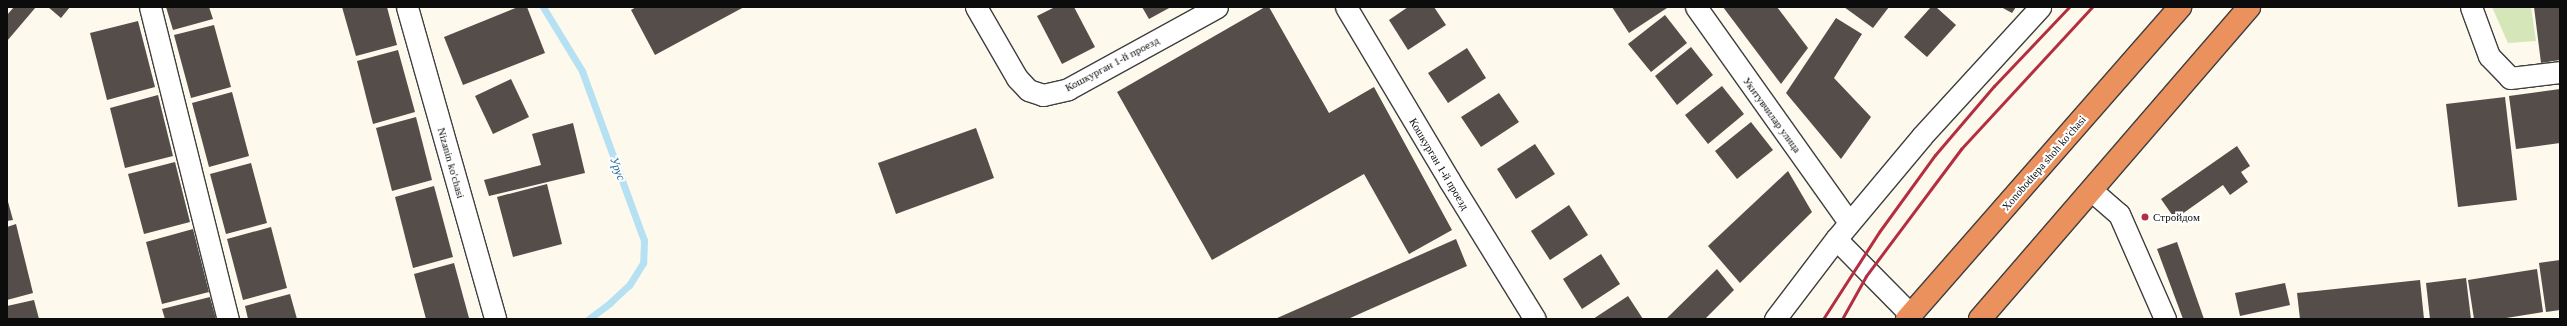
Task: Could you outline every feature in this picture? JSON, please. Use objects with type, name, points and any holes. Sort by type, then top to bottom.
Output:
[{"type":"highway","name":"Xonobodtepa shoh ko'chasi","points":[[1909,317],[2180,7]]},
{"type":"highway","points":[[1980,319],[2249,7]]},
{"type":"street","points":[[150,7],[228,319]]},
{"type":"street","name":"Nizanin ko'chasi","points":[[407,7],[495,319]]},
{"type":"street","name":"Кошкурган 1-й проезд","points":[[976,7],[1017,78],[1028,90],[1043,95],[1068,89],[1217,7]]},
{"type":"street","name":"Кошкурган 1-й проезд","points":[[1346,7],[1449,180],[1535,319]]},
{"type":"street","name":"Укитувчилар улица","points":[[1696,7],[1850,222]]},
{"type":"street","points":[[1775,319],[1836,239],[1922,136],[2040,7]]},
{"type":"street","points":[[2471,7],[2489,56],[2510,78],[2560,72]]},
{"type":"street","points":[[2091,190],[2119,214],[2165,319]]},
{"type":"street","points":[[1836,239],[1909,317]]},
{"type":"green space","points":[[2492,7],[2531,7],[2536,41],[2508,43]]},
{"type":"building","points":[[14,7],[36,7],[7,41],[7,15]]},
{"type":"building","points":[[48,7],[70,7],[61,18]]},
{"type":"building","points":[[166,7],[209,7],[213,19],[173,30]]},
{"type":"building","points":[[342,7],[387,7],[397,45],[356,56]]},
{"type":"building","points":[[518,7],[527,7],[545,53],[463,85],[444,37]]},
{"type":"building","points":[[636,7],[744,7],[655,55],[631,10]]},
{"type":"building","points":[[1055,7],[1074,7],[1095,47],[1062,64],[1037,16]]},
{"type":"building","points":[[1142,7],[1171,7],[1149,19]]},
{"type":"building","points":[[1265,7],[1269,7],[1329,113],[1374,87],[1452,230],[1409,254],[1364,174],[1212,260],[1117,92]]},
{"type":"building","points":[[1408,7],[1434,7],[1446,25],[1408,50],[1389,20]]},
{"type":"building","points":[[1612,7],[1666,7],[1667,8],[1629,33]]},
{"type":"building","points":[[1723,7],[1777,7],[1808,48],[1781,84]]},
{"type":"building","points":[[1844,7],[1889,7],[1873,28]]},
{"type":"building","points":[[1931,7],[1936,7],[1956,25],[1927,57],[1904,37]]},
{"type":"building","points":[[2001,7],[2016,7],[2012,13]]},
{"type":"building","points":[[2534,7],[2560,7],[2560,60],[2541,63]]},
{"type":"building","points":[[1665,15],[1687,43],[1651,72],[1628,44]]},
{"type":"building","points":[[1836,18],[1862,34],[1834,78],[1871,117],[1841,159],[1786,93]]},
{"type":"building","points":[[138,21],[155,87],[107,100],[90,33]]},
{"type":"building","points":[[214,25],[231,87],[191,98],[174,35]]},
{"type":"building","points":[[1691,47],[1713,75],[1677,105],[1655,76]]},
{"type":"building","points":[[1467,48],[1486,78],[1448,103],[1428,73]]},
{"type":"building","points":[[398,50],[415,112],[373,124],[357,61]]},
{"type":"building","points":[[511,79],[529,117],[493,134],[475,96]]},
{"type":"building","points":[[1722,86],[1744,114],[1708,144],[1685,115]]},
{"type":"building","points":[[2560,89],[2560,143],[2516,149],[2509,96]]},
{"type":"building","points":[[232,92],[249,156],[209,167],[192,103]]},
{"type":"building","points":[[1499,93],[1519,122],[1481,147],[1461,117]]},
{"type":"building","points":[[158,95],[173,156],[125,168],[110,108]]},
{"type":"building","points":[[2505,97],[2517,200],[2458,207],[2446,104]]},
{"type":"building","points":[[416,117],[432,180],[392,191],[376,128]]},
{"type":"building","points":[[1751,122],[1773,150],[1737,179],[1715,151]]},
{"type":"building","points":[[573,123],[585,173],[489,196],[484,180],[541,165],[532,134]]},
{"type":"building","points":[[976,128],[994,178],[896,214],[878,163]]},
{"type":"building","points":[[1535,144],[1555,174],[1516,199],[1497,169]]},
{"type":"building","points":[[2237,146],[2250,166],[2241,172],[2248,182],[2230,195],[2223,185],[2175,219],[2161,199]]},
{"type":"building","points":[[175,162],[190,222],[144,234],[128,174]]},
{"type":"building","points":[[251,163],[267,223],[226,234],[210,174]]},
{"type":"building","points":[[1788,171],[1812,212],[1740,283],[1708,246]]},
{"type":"building","points":[[547,184],[562,244],[513,257],[497,197]]},
{"type":"building","points":[[434,186],[453,257],[413,268],[395,197]]},
{"type":"building","points":[[7,198],[13,220],[7,221]]},
{"type":"building","points":[[1569,205],[1588,235],[1550,260],[1531,231]]},
{"type":"building","points":[[16,224],[33,293],[7,300],[7,227]]},
{"type":"building","points":[[271,227],[287,288],[243,300],[227,239]]},
{"type":"building","points":[[193,229],[209,292],[162,304],[146,242]]},
{"type":"building","points":[[1456,239],[1467,266],[1348,319],[1275,319]]},
{"type":"building","points":[[2177,242],[2204,319],[2183,319],[2157,249]]},
{"type":"building","points":[[1601,254],[1620,284],[1582,309],[1563,279]]},
{"type":"building","points":[[2560,260],[2560,310],[2546,312],[2539,263]]},
{"type":"building","points":[[454,263],[469,318],[426,319],[414,274]]},
{"type":"building","points":[[1717,269],[1734,290],[1705,319],[1666,319]]},
{"type":"building","points":[[2537,269],[2543,312],[2500,319],[2474,319],[2468,280]]},
{"type":"building","points":[[2466,278],[2471,319],[2430,319],[2426,283]]},
{"type":"building","points":[[2420,280],[2424,319],[2300,319],[2297,293]]},
{"type":"building","points":[[2285,283],[2290,305],[2240,316],[2235,293]]},
{"type":"building","points":[[290,294],[297,319],[248,319],[245,306]]},
{"type":"building","points":[[1628,296],[1643,319],[1593,319]]},
{"type":"building","points":[[210,297],[216,319],[165,319],[162,309]]},
{"type":"building","points":[[34,300],[39,319],[7,319],[7,306]]},
{"type":"waterway","name":"Урус","points":[[543,7],[582,71],[644,240],[643,263],[629,285],[610,303],[589,319]]},
{"type":"railway","points":[[1823,319],[1879,232],[1935,155],[1994,86],[2069,7]]},
{"type":"railway","points":[[1842,319],[1866,276],[1961,149],[2092,7]]},
{"type":"place","name":"Стройдом","points":[[2145,217]]}]
